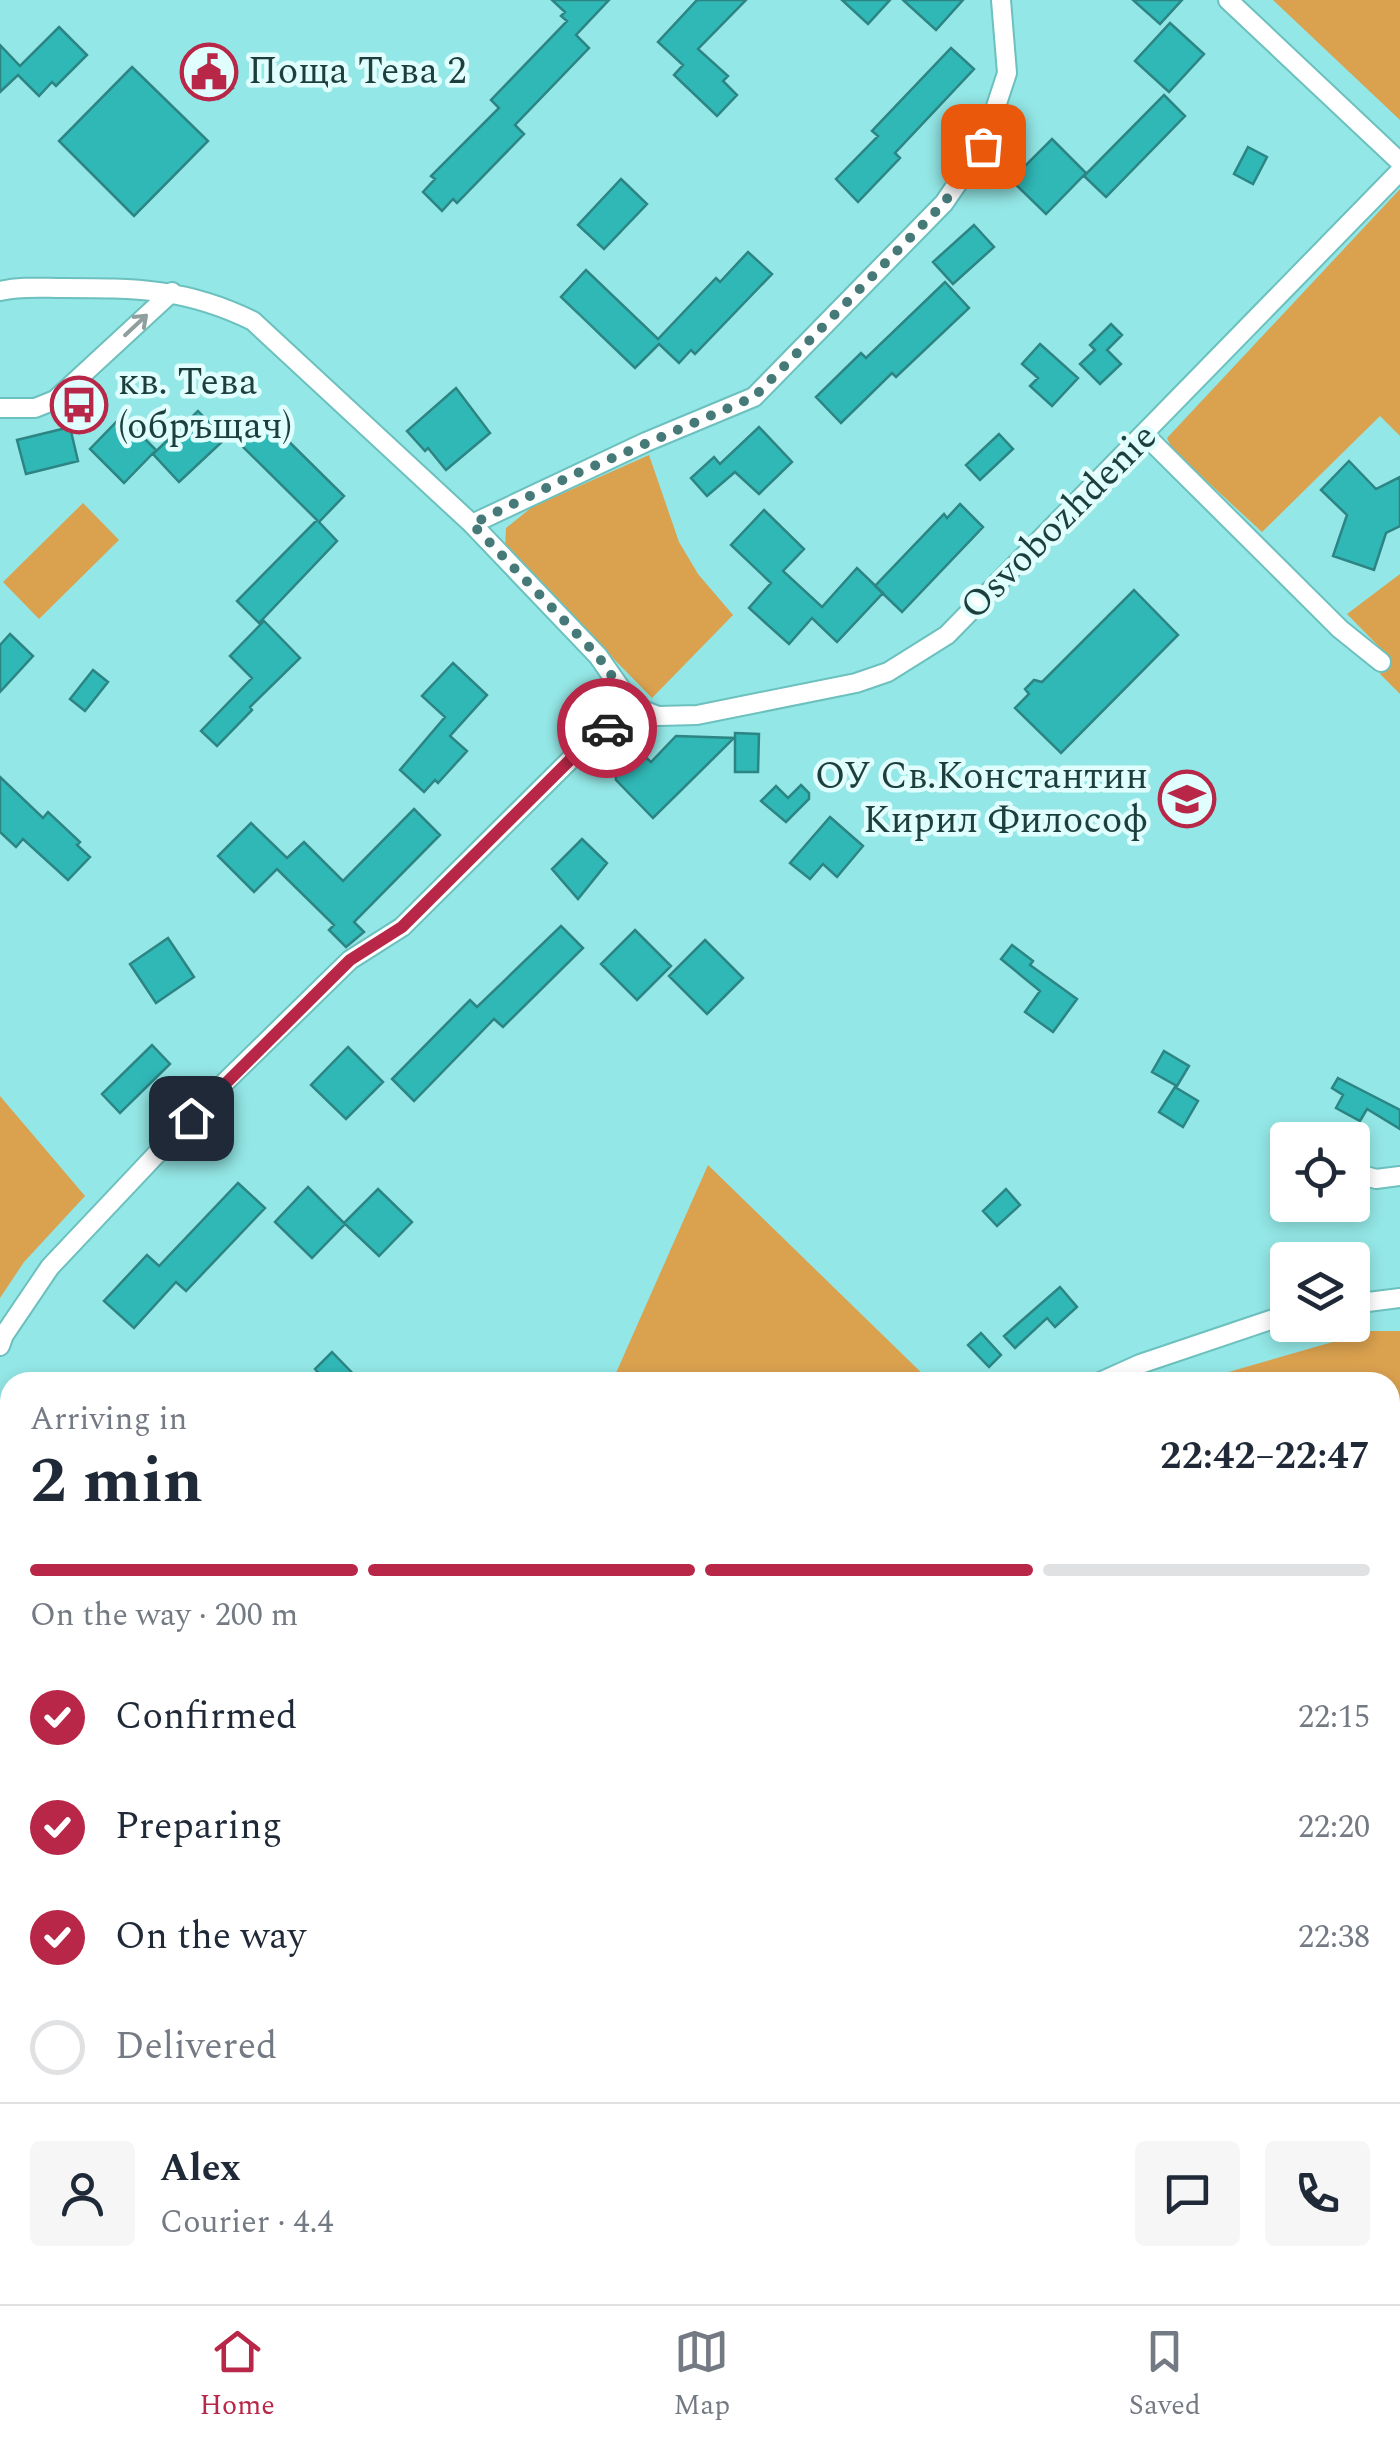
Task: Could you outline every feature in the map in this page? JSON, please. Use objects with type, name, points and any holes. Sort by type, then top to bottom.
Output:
[{"type":"street","points":[[472,524],[573,475],[754,397],[944,203],[983,146],[1007,72],[1001,0]]},
{"type":"street","points":[[1228,0],[1400,162]]},
{"type":"street","name":"Osvobozhdenie","points":[[633,706],[658,716],[697,715],[856,683],[888,672],[947,635],[1400,171]]},
{"type":"street","points":[[0,291],[102,288],[172,292],[219,304],[253,322],[472,524],[598,656],[633,706],[577,753],[402,927],[350,960],[218,1090],[50,1267],[0,1346]]},
{"type":"street","points":[[0,408],[36,408],[55,400],[172,292]]},
{"type":"street","points":[[1145,435],[1340,629],[1380,662]]},
{"type":"street","points":[[1370,1176],[1400,1176]]},
{"type":"street","points":[[1370,1302],[1400,1298]]},
{"type":"street","points":[[1122,1372],[1270,1320]]},
{"type":"shaded area","points":[[1273,0],[1400,0],[1400,120]]},
{"type":"shaded area","points":[[1400,189],[1400,436],[1380,416],[1262,532],[1172,449],[1167,438]]},
{"type":"shaded area","points":[[649,455],[679,542],[698,574],[733,615],[652,698],[505,548],[506,528],[532,507]]},
{"type":"shaded area","points":[[83,503],[119,540],[39,619],[3,582]]},
{"type":"shaded area","points":[[1400,574],[1400,694],[1380,674],[1391,659],[1347,614]]},
{"type":"shaded area","points":[[0,1096],[85,1196],[24,1262],[0,1298]]},
{"type":"shaded area","points":[[708,1165],[921,1372],[616,1372]]},
{"type":"shaded area","points":[[1371,1331],[1400,1331],[1400,1372],[1229,1372],[1333,1342],[1370,1342]]},
{"type":"building","points":[[552,0],[609,0],[576,35],[589,48],[515,125],[524,134],[457,203],[453,199],[442,211],[423,192],[435,179],[431,176],[499,108],[491,100],[567,21],[561,16],[565,12]]},
{"type":"building","points":[[697,0],[746,0],[698,49],[728,76],[723,81],[737,95],[717,116],[674,75],[683,65],[658,42]]},
{"type":"building","points":[[842,0],[890,0],[868,24]]},
{"type":"building","points":[[903,0],[963,0],[936,30]]},
{"type":"building","points":[[1133,0],[1182,0],[1160,24]]},
{"type":"building","points":[[1170,23],[1204,54],[1169,92],[1135,61]]},
{"type":"building","points":[[59,27],[87,55],[56,86],[52,82],[39,96],[18,75],[0,92],[0,45],[20,66]]},
{"type":"building","name":"Поща Тева 2","points":[[213,48],[218,70],[233,88],[218,99],[199,74],[194,54]]},
{"type":"building","points":[[951,48],[974,69],[895,153],[900,158],[858,202],[836,179],[878,136],[872,131]]},
{"type":"building","points":[[132,67],[208,141],[134,216],[59,141]]},
{"type":"building","points":[[1164,95],[1185,116],[1106,197],[1084,176]]},
{"type":"building","points":[[1052,139],[1086,173],[1046,214],[1011,180]]},
{"type":"building","points":[[1248,147],[1267,157],[1253,184],[1234,174]]},
{"type":"building","points":[[621,179],[647,204],[604,249],[578,225]]},
{"type":"building","points":[[974,225],[994,247],[953,284],[933,262]]},
{"type":"building","points":[[748,252],[772,274],[695,354],[691,350],[679,363],[659,344],[635,368],[561,297],[586,270],[658,339],[716,278],[720,282]]},
{"type":"building","points":[[945,282],[969,308],[896,377],[892,373],[841,423],[816,397],[861,353],[866,358]]},
{"type":"building","points":[[1111,324],[1122,335],[1107,350],[1121,364],[1100,384],[1080,364],[1095,350],[1090,345]]},
{"type":"building","points":[[1040,344],[1078,378],[1052,406],[1030,386],[1038,378],[1022,364]]},
{"type":"building","points":[[456,388],[490,433],[446,470],[407,431]]},
{"type":"building","points":[[198,411],[225,439],[179,482],[153,454]]},
{"type":"building","points":[[122,416],[156,450],[124,483],[90,449]]},
{"type":"building","points":[[265,418],[344,496],[319,522],[337,541],[259,623],[237,601],[317,520],[240,444]]},
{"type":"building","points":[[70,427],[78,461],[26,474],[17,440]]},
{"type":"building","points":[[759,427],[792,462],[759,494],[735,472],[707,496],[691,478],[714,457],[720,464]]},
{"type":"building","points":[[999,434],[1013,449],[980,480],[966,465]]},
{"type":"building","points":[[1349,461],[1376,489],[1400,477],[1400,526],[1386,533],[1374,570],[1333,556],[1347,515],[1321,490]]},
{"type":"building","points":[[960,504],[983,527],[902,612],[875,586],[944,514],[947,518]]},
{"type":"building","points":[[764,510],[804,549],[783,571],[822,607],[857,568],[883,593],[837,642],[812,618],[789,644],[749,608],[771,583],[731,545]]},
{"type":"building","points":[[1134,590],[1178,635],[1061,753],[1015,708],[1029,694],[1025,689],[1034,680],[1042,682]]},
{"type":"building","points":[[264,621],[300,658],[217,746],[201,731],[252,678],[230,656]]},
{"type":"building","points":[[10,634],[33,656],[0,692],[0,645]]},
{"type":"building","points":[[453,663],[487,695],[450,736],[467,751],[438,783],[435,780],[424,792],[400,770],[445,717],[422,696]]},
{"type":"building","points":[[93,670],[108,682],[85,711],[70,699]]},
{"type":"building","points":[[735,733],[759,734],[758,772],[735,772]]},
{"type":"building","points":[[676,736],[734,738],[653,818],[616,780],[615,769],[624,760],[635,760],[642,754],[651,762]]},
{"type":"building","points":[[0,777],[43,818],[48,812],[90,857],[68,880],[23,839],[16,847],[0,832]]},
{"type":"building","points":[[801,785],[809,799],[786,822],[761,801],[776,786],[788,798]]},
{"type":"building","points":[[414,809],[440,835],[354,922],[364,932],[346,947],[329,930],[334,925],[277,869],[254,892],[218,856],[251,823],[287,858],[304,842],[343,881]]},
{"type":"building","points":[[830,817],[863,846],[837,877],[823,864],[810,879],[790,863]]},
{"type":"building","points":[[582,839],[607,863],[578,899],[552,869]]},
{"type":"building","points":[[561,926],[583,948],[503,1027],[494,1019],[414,1101],[392,1079],[470,1000],[477,1007]]},
{"type":"building","points":[[635,930],[671,966],[637,1000],[601,964]]},
{"type":"building","points":[[168,938],[194,977],[156,1003],[130,964]]},
{"type":"building","points":[[705,940],[743,978],[707,1014],[669,976]]},
{"type":"building","points":[[1012,945],[1033,961],[1030,965],[1077,999],[1053,1032],[1025,1012],[1040,991],[1001,959]]},
{"type":"building","points":[[152,1045],[170,1064],[120,1113],[102,1094]]},
{"type":"building","points":[[348,1047],[383,1082],[346,1119],[311,1085]]},
{"type":"building","points":[[1164,1051],[1189,1066],[1177,1086],[1152,1072]]},
{"type":"building","points":[[1338,1078],[1400,1110],[1400,1129],[1367,1109],[1360,1121],[1336,1108],[1343,1095],[1332,1088]]},
{"type":"building","points":[[1175,1087],[1198,1101],[1183,1127],[1159,1112]]},
{"type":"building","points":[[238,1183],[265,1208],[186,1291],[176,1282],[134,1328],[104,1301],[147,1255],[159,1266]]},
{"type":"building","points":[[308,1187],[345,1224],[312,1258],[275,1222]]},
{"type":"building","points":[[378,1189],[412,1222],[379,1256],[344,1223]]},
{"type":"building","points":[[1006,1189],[1020,1205],[997,1226],[983,1211]]},
{"type":"building","points":[[1060,1287],[1077,1307],[1055,1327],[1047,1318],[1015,1348],[1004,1336]]},
{"type":"building","points":[[981,1333],[1001,1355],[989,1367],[968,1345]]},
{"type":"building","points":[[332,1352],[351,1372],[318,1372],[315,1369]]},
{"type":"way so far","points":[[607,728],[633,706],[615,678],[472,524],[646,442],[754,397],[944,203],[983,146]]},
{"type":"place","name":"Поща Тева 2","points":[[209,72]]},
{"type":"place","name":"кв. Тева (обръщач)","points":[[79,405]]},
{"type":"place","name":"ОУ Св.Константин Кирил Философ","points":[[1187,799]]},
{"type":"route","points":[[191,1118],[350,960],[402,927],[607,728]]}]
